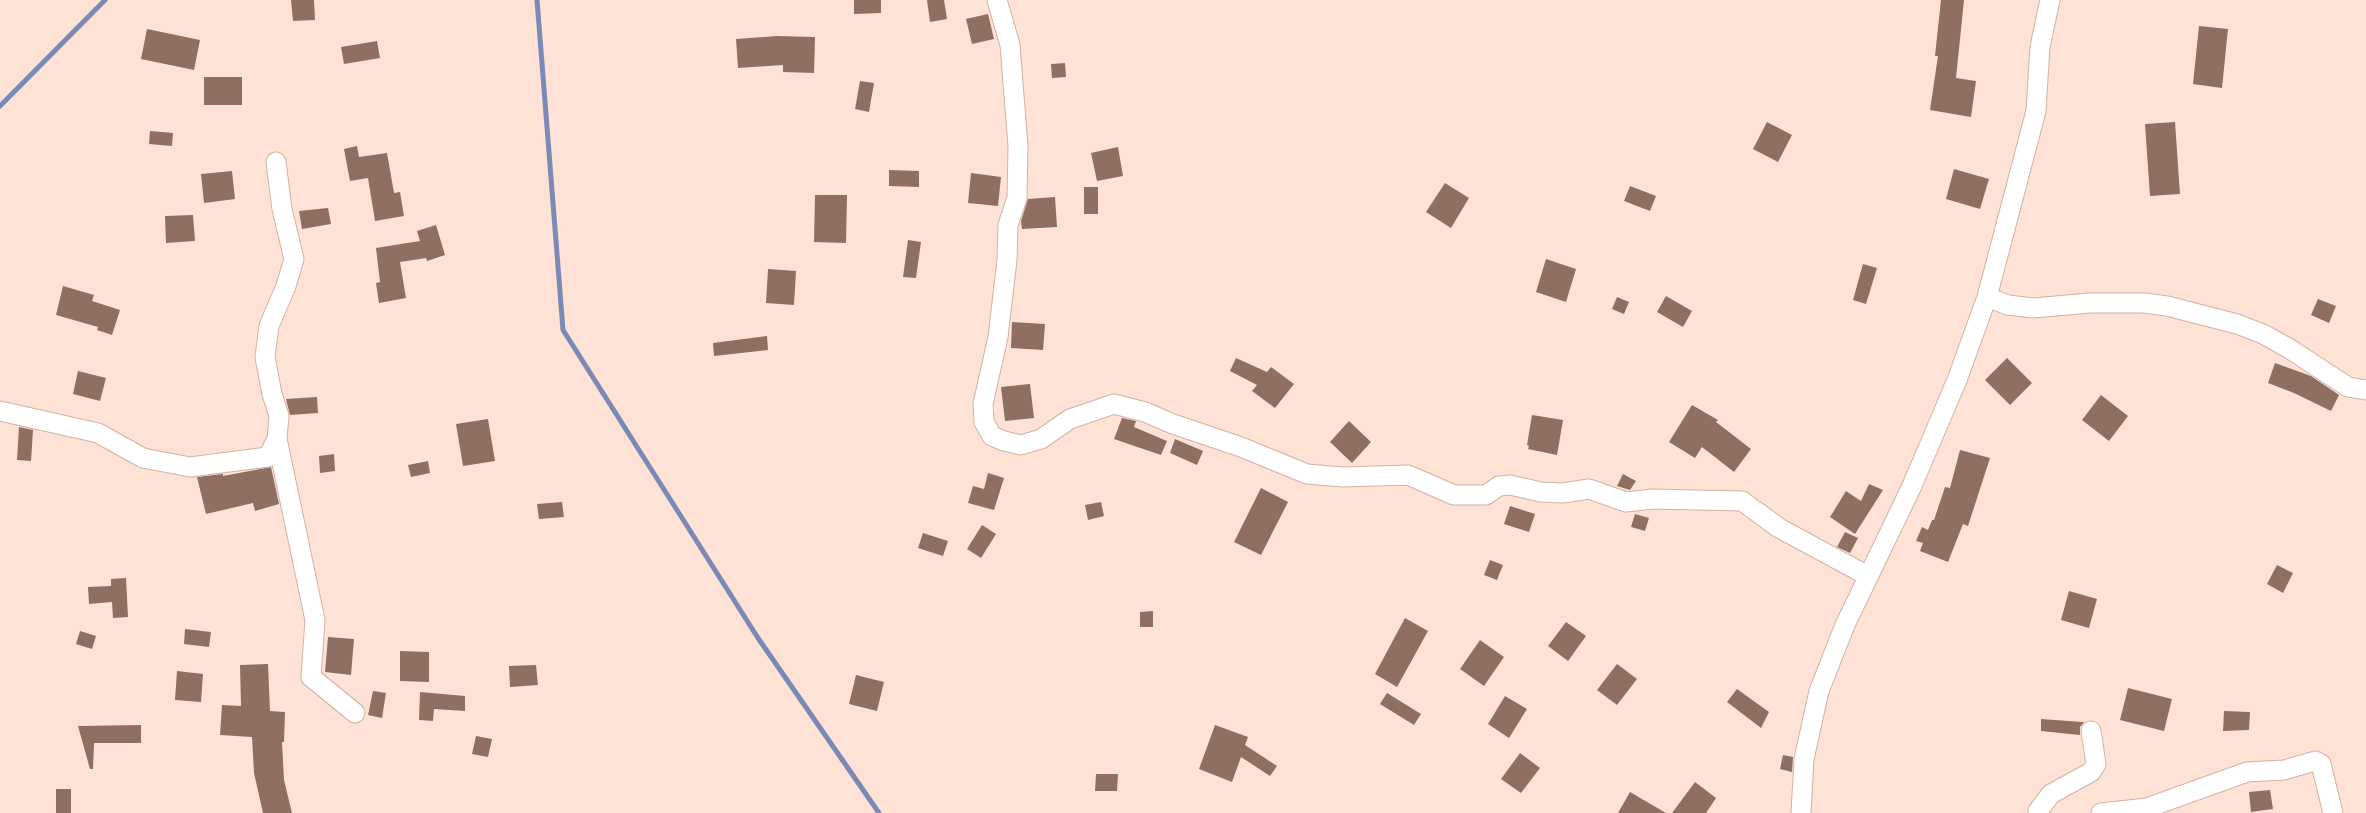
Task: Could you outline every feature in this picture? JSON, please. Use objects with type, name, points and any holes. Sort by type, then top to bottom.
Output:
[{"type":"street","points":[[998,0],[1010,45],[1018,146],[1017,198],[1008,225],[1007,260],[998,337],[983,404],[984,422],[992,436],[1021,445],[1041,439],[1070,419],[1114,404],[1144,412],[1241,447],[1307,474],[1343,477],[1408,475],[1454,495],[1486,495],[1499,486],[1510,485],[1541,492],[1563,493],[1589,490],[1626,502],[1653,499],[1742,501],[1779,528],[1868,576]]},
{"type":"street","points":[[1801,813],[1804,759],[1819,692],[1845,625],[1911,488],[1956,380],[1987,298],[2036,111],[2040,46],[2050,0]]},
{"type":"street","points":[[276,162],[282,209],[294,259],[286,286],[269,326],[265,357],[272,394],[279,416],[277,439],[316,620],[311,677],[355,713]]},
{"type":"street","points":[[1987,298],[2008,305],[2033,308],[2090,303],[2144,302],[2167,306],[2237,324],[2263,334],[2290,349],[2348,387],[2366,390]]},
{"type":"street","points":[[0,411],[98,433],[143,458],[190,467],[268,457],[277,439]]},
{"type":"street","points":[[2042,812],[2051,794],[2091,772],[2096,764],[2090,731]]},
{"type":"street","points":[[2101,813],[2147,808],[2247,772],[2284,770],[2315,761],[2321,764],[2325,775],[2333,813]]},
{"type":"building","points":[[291,0],[314,0],[315,20],[293,21]]},
{"type":"building","points":[[854,0],[881,0],[881,13],[854,14]]},
{"type":"building","points":[[927,0],[944,0],[947,19],[930,22]]},
{"type":"building","points":[[1941,0],[1964,0],[1956,78],[1976,81],[1971,117],[1930,110],[1938,56],[1935,56]]},
{"type":"building","points":[[988,14],[994,39],[972,44],[966,19]]},
{"type":"building","points":[[2199,26],[2228,29],[2222,88],[2193,84]]},
{"type":"building","points":[[147,29],[200,40],[194,70],[141,59]]},
{"type":"building","points":[[777,36],[815,37],[814,73],[783,72],[783,65],[738,68],[736,39]]},
{"type":"building","points":[[377,41],[380,58],[344,64],[341,47]]},
{"type":"building","points":[[1065,63],[1066,77],[1052,78],[1051,64]]},
{"type":"building","points":[[204,77],[242,77],[242,105],[204,105]]},
{"type":"building","points":[[860,81],[874,83],[869,112],[855,109]]},
{"type":"building","points":[[1767,122],[1792,135],[1778,162],[1753,149]]},
{"type":"building","points":[[2175,122],[2180,194],[2150,196],[2145,124]]},
{"type":"building","points":[[150,131],[173,133],[172,146],[149,144]]},
{"type":"building","points":[[357,146],[359,157],[387,153],[394,193],[400,192],[404,216],[375,221],[368,178],[350,181],[344,149]]},
{"type":"building","points":[[1118,147],[1123,176],[1097,181],[1091,153]]},
{"type":"building","points":[[1954,169],[1989,179],[1980,209],[1946,199]]},
{"type":"building","points":[[889,170],[919,171],[919,187],[889,186]]},
{"type":"building","points":[[232,171],[235,199],[204,203],[201,174]]},
{"type":"building","points":[[971,173],[1001,177],[998,206],[968,203]]},
{"type":"building","points":[[1445,183],[1469,198],[1451,228],[1426,212]]},
{"type":"building","points":[[1630,186],[1656,196],[1650,211],[1624,201]]},
{"type":"building","points":[[1084,187],[1098,187],[1098,214],[1084,214]]},
{"type":"building","points":[[815,195],[847,195],[846,243],[814,242]]},
{"type":"building","points":[[1055,197],[1057,227],[1022,229],[1021,221],[1028,199]]},
{"type":"building","points":[[328,208],[331,224],[302,229],[299,211]]},
{"type":"building","points":[[193,215],[195,241],[166,243],[165,216]]},
{"type":"building","points":[[436,225],[445,255],[427,261],[426,258],[400,262],[406,298],[379,303],[376,283],[380,282],[376,248],[420,241],[417,231]]},
{"type":"building","points":[[908,240],[921,242],[916,278],[903,277]]},
{"type":"building","points":[[1546,259],[1576,269],[1566,302],[1536,292]]},
{"type":"building","points":[[1863,264],[1877,268],[1866,304],[1853,300]]},
{"type":"building","points":[[768,269],[796,271],[794,305],[766,303]]},
{"type":"building","points":[[63,286],[94,295],[92,301],[120,310],[112,335],[97,330],[98,327],[56,315]]},
{"type":"building","points":[[1666,296],[1692,311],[1683,327],[1657,312]]},
{"type":"building","points":[[1617,297],[1629,302],[1624,314],[1612,309]]},
{"type":"building","points":[[2318,299],[2336,306],[2329,323],[2311,315]]},
{"type":"building","points":[[1012,322],[1045,324],[1043,350],[1011,348]]},
{"type":"building","points":[[767,336],[768,350],[714,356],[713,343]]},
{"type":"building","points":[[1236,358],[1267,372],[1271,367],[1294,384],[1275,408],[1252,391],[1257,385],[1230,371]]},
{"type":"building","points":[[2007,358],[2032,383],[2010,405],[1985,380]]},
{"type":"building","points":[[2275,363],[2311,376],[2339,395],[2331,411],[2268,383]]},
{"type":"building","points":[[78,371],[106,378],[100,401],[73,394]]},
{"type":"building","points":[[1030,384],[1034,418],[1005,421],[1001,387]]},
{"type":"building","points":[[2101,395],[2128,416],[2109,441],[2082,420]]},
{"type":"building","points":[[317,397],[318,413],[290,415],[286,399]]},
{"type":"building","points":[[1692,405],[1718,420],[1716,422],[1751,449],[1734,472],[1702,447],[1695,458],[1669,442]]},
{"type":"building","points":[[1532,415],[1563,420],[1557,455],[1528,449]]},
{"type":"building","points":[[1122,418],[1136,421],[1134,427],[1167,441],[1161,455],[1114,439]]},
{"type":"building","points":[[488,419],[495,461],[463,466],[456,424]]},
{"type":"building","points":[[1349,421],[1371,442],[1352,463],[1330,442]]},
{"type":"building","points":[[19,427],[33,430],[31,461],[17,460]]},
{"type":"building","points":[[1175,439],[1203,451],[1197,465],[1170,453]]},
{"type":"building","points":[[1960,450],[1990,458],[1968,526],[1963,524],[1948,562],[1920,551],[1923,543],[1916,541],[1922,527],[1928,530],[1932,520],[1934,520],[1945,487],[1950,488]]},
{"type":"building","points":[[334,454],[335,471],[320,473],[319,456]]},
{"type":"building","points":[[428,461],[430,473],[411,477],[408,465]]},
{"type":"building","points":[[271,467],[279,504],[255,511],[253,503],[206,514],[197,477],[223,474],[223,476]]},
{"type":"building","points":[[988,473],[1004,478],[994,510],[968,503],[973,486],[984,489]]},
{"type":"building","points":[[1623,474],[1636,481],[1630,490],[1617,486]]},
{"type":"building","points":[[1869,484],[1883,490],[1855,534],[1830,517],[1846,491],[1861,501]]},
{"type":"building","points":[[1261,488],[1288,502],[1261,555],[1234,542]]},
{"type":"building","points":[[562,502],[564,517],[539,519],[537,504]]},
{"type":"building","points":[[1101,502],[1104,516],[1088,520],[1085,505]]},
{"type":"building","points":[[1510,506],[1535,514],[1529,532],[1504,524]]},
{"type":"building","points":[[1635,514],[1649,518],[1645,531],[1631,527]]},
{"type":"building","points":[[982,525],[996,534],[981,558],[967,549]]},
{"type":"building","points":[[1845,532],[1858,538],[1850,553],[1837,547]]},
{"type":"building","points":[[923,533],[948,541],[943,556],[918,548]]},
{"type":"building","points":[[1490,560],[1503,565],[1497,580],[1484,575]]},
{"type":"building","points":[[2277,565],[2293,573],[2283,593],[2267,584]]},
{"type":"building","points":[[126,578],[128,617],[113,618],[112,602],[89,604],[88,587],[111,586],[111,579]]},
{"type":"building","points":[[2069,591],[2097,599],[2089,628],[2061,620]]},
{"type":"building","points":[[1153,611],[1153,627],[1140,627],[1140,612]]},
{"type":"building","points":[[1405,618],[1428,631],[1397,687],[1375,674]]},
{"type":"building","points":[[1566,622],[1586,636],[1568,661],[1548,646]]},
{"type":"building","points":[[185,629],[211,632],[209,647],[184,644]]},
{"type":"building","points":[[80,631],[96,636],[92,649],[76,644]]},
{"type":"building","points":[[328,637],[354,639],[351,675],[325,672]]},
{"type":"building","points":[[1480,640],[1504,657],[1484,686],[1460,669]]},
{"type":"building","points":[[400,651],[429,652],[429,682],[400,681]]},
{"type":"building","points":[[268,664],[270,711],[285,712],[284,742],[282,742],[284,780],[292,813],[263,813],[254,773],[252,737],[220,735],[222,705],[241,706],[240,665]]},
{"type":"building","points":[[1617,664],[1637,679],[1617,705],[1597,690]]},
{"type":"building","points":[[536,665],[538,685],[510,687],[509,666]]},
{"type":"building","points":[[177,671],[203,674],[201,702],[175,700]]},
{"type":"building","points":[[856,675],[884,682],[877,711],[849,704]]},
{"type":"building","points":[[2128,688],[2172,699],[2164,731],[2120,720]]},
{"type":"building","points":[[1737,689],[1769,712],[1761,728],[1727,702]]},
{"type":"building","points":[[373,691],[386,693],[382,718],[368,715]]},
{"type":"building","points":[[420,692],[465,696],[465,711],[434,709],[433,721],[419,720]]},
{"type":"building","points":[[1387,693],[1421,714],[1414,725],[1380,704]]},
{"type":"building","points":[[1505,696],[1527,709],[1509,738],[1488,724]]},
{"type":"building","points":[[2224,711],[2250,712],[2249,730],[2223,731]]},
{"type":"building","points":[[2041,719],[2084,722],[2080,727],[2080,735],[2041,731]]},
{"type":"building","points":[[141,725],[141,743],[94,743],[93,769],[90,769],[78,726]]},
{"type":"building","points":[[1215,725],[1248,737],[1245,745],[1277,766],[1270,776],[1241,757],[1232,782],[1199,769]]},
{"type":"building","points":[[476,736],[492,739],[488,757],[472,754]]},
{"type":"building","points":[[1520,753],[1540,768],[1521,793],[1501,779]]},
{"type":"building","points":[[1783,755],[1793,757],[1792,772],[1780,769]]},
{"type":"building","points":[[1096,774],[1118,774],[1117,791],[1095,791]]},
{"type":"building","points":[[1695,782],[1716,798],[1706,813],[1672,813]]},
{"type":"building","points":[[56,789],[71,789],[71,813],[56,813]]},
{"type":"building","points":[[2270,790],[2273,809],[2251,812],[2249,792]]},
{"type":"building","points":[[1630,792],[1666,813],[1618,813]]},
{"type":"waterway","points":[[0,106],[105,0]]},
{"type":"waterway","points":[[537,0],[563,330],[758,638],[879,813]]}]
